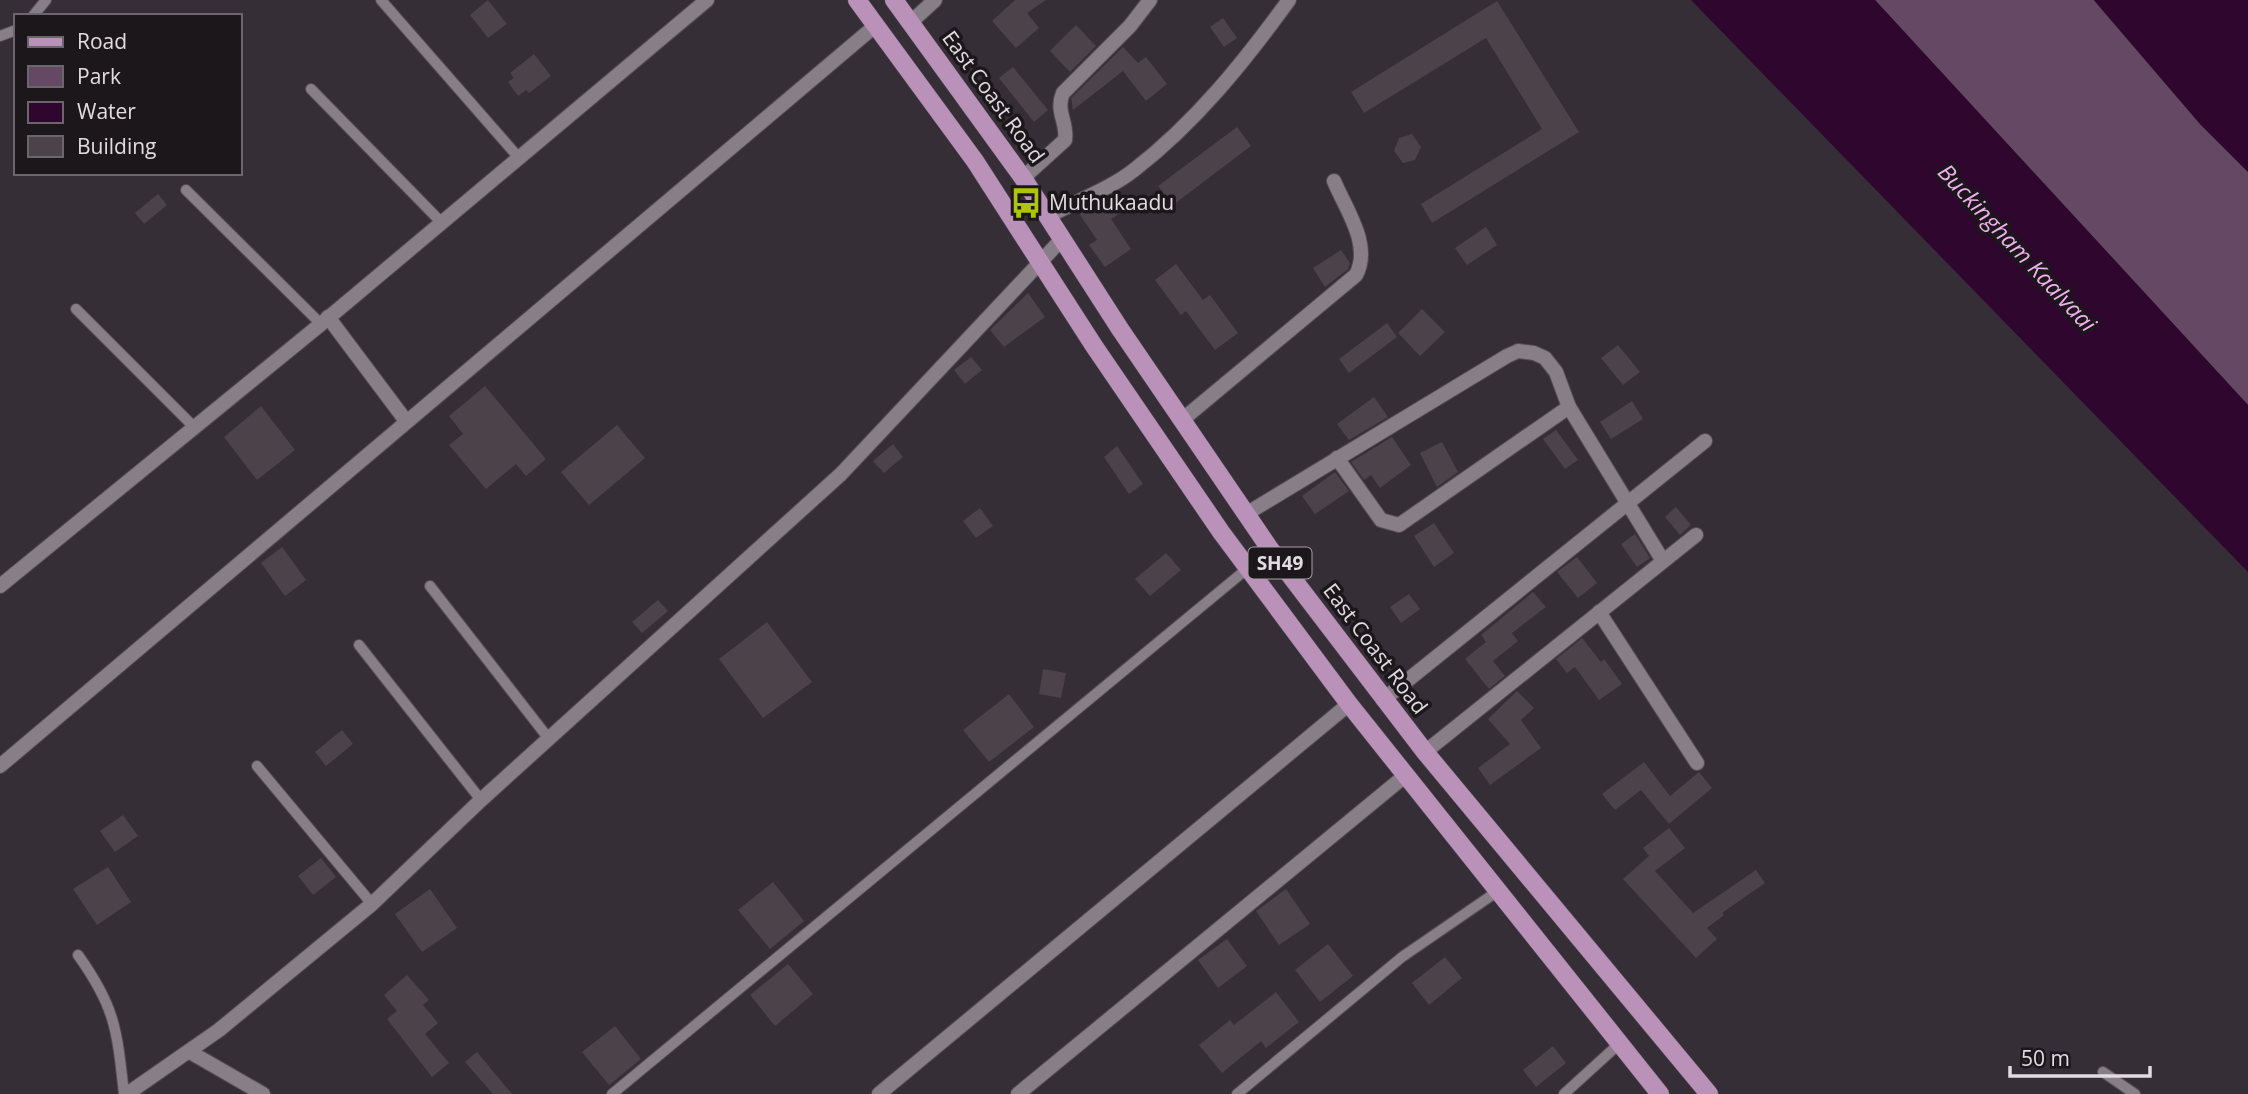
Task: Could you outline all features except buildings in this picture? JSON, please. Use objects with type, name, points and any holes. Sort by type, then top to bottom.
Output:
[{"type":"main road","name":"SH49","points":[[857,0],[975,162],[1094,346],[1248,568],[1349,704],[1660,1094]]},
{"type":"main road","name":"East Coast Road","points":[[894,0],[1023,178],[1246,514],[1384,700],[1709,1094]]},
{"type":"street","points":[[0,586],[325,321],[707,0]]},
{"type":"street","points":[[911,22],[935,0]]},
{"type":"street","points":[[1023,178],[1065,141],[1058,103],[1063,93],[1130,26],[1150,0]]},
{"type":"street","points":[[1049,216],[1132,172],[1182,128],[1247,58],[1289,0]]},
{"type":"street","points":[[0,766],[875,26]]},
{"type":"street","points":[[1182,420],[1356,275],[1363,261],[1362,245],[1334,181]]},
{"type":"street","points":[[126,1094],[190,1052],[372,904],[481,800],[841,474],[1062,239]]},
{"type":"street","points":[[325,321],[406,421]]},
{"type":"street","points":[[1246,514],[1422,405],[1518,351],[1545,358],[1556,372],[1569,407],[1663,561]]},
{"type":"street","points":[[1337,458],[1381,520],[1399,525],[1569,407]]},
{"type":"street","points":[[1384,700],[1705,441]]},
{"type":"street","points":[[1425,752],[1696,535]]},
{"type":"street","points":[[1599,612],[1697,763]]},
{"type":"street","points":[[879,1094],[1349,704]]},
{"type":"street","points":[[1018,1094],[1406,775]]},
{"type":"street","points":[[190,1052],[263,1094]]},
{"type":"lane","points":[[35,14],[46,0]]},
{"type":"lane","points":[[381,0],[520,159]]},
{"type":"lane","points":[[311,89],[441,222]]},
{"type":"lane","points":[[186,190],[325,321]]},
{"type":"lane","points":[[76,309],[193,426]]},
{"type":"lane","points":[[612,1094],[1248,568]]},
{"type":"lane","points":[[430,586],[549,739]]},
{"type":"lane","points":[[359,645],[481,800]]},
{"type":"lane","points":[[257,766],[372,904]]},
{"type":"lane","points":[[1237,1094],[1402,957],[1499,891]]},
{"type":"lane","points":[[78,955],[101,988],[110,1008],[117,1034],[126,1094]]},
{"type":"lane","points":[[1564,1094],[1620,1043]]},
{"type":"lane","points":[[2103,1072],[2135,1094]]},
{"type":"green space","points":[[1875,0],[2094,0],[2200,124],[2248,172],[2248,405]]},
{"type":"water","name":"Buckingham Kaalvaai","points":[[1691,0],[1875,0],[2248,405],[2248,572]]},
{"type":"water","points":[[2094,0],[2248,0],[2248,172],[2200,124]]},
{"type":"place","name":"Muthukaadu","points":[[1026,203]]}]
